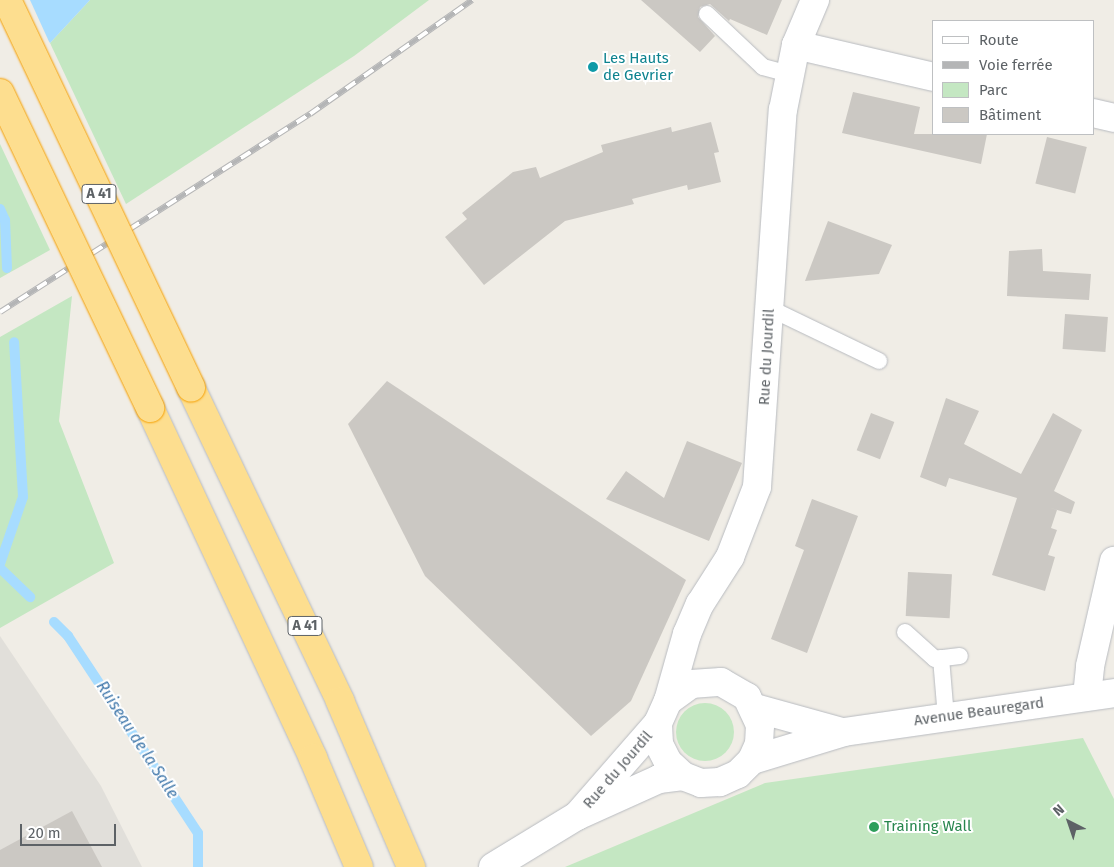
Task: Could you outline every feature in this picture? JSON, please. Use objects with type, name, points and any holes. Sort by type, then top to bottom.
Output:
[{"type":"highway","name":"A 41","points":[[7,0],[340,701],[411,867]]},
{"type":"highway","points":[[0,93],[150,408],[313,758],[359,867]]},
{"type":"street","name":"Rue du Jourdil","points":[[577,816],[663,712],[687,634],[700,604],[730,557],[757,487],[778,152],[796,45],[815,0]]},
{"type":"street","points":[[796,45],[932,77]]},
{"type":"street","points":[[1094,113],[1114,118]]},
{"type":"street","points":[[1087,696],[1090,666],[1114,561]]},
{"type":"street","points":[[721,682],[736,688],[755,708],[760,725],[759,744],[752,760],[738,774],[720,782],[701,783],[683,776],[668,762],[659,744],[663,712],[691,684],[721,682]]},
{"type":"street","name":"Avenue Beauregard","points":[[752,760],[844,732],[1114,693]]},
{"type":"street","name":"Avenue Beauregard","points":[[755,708],[844,732]]},
{"type":"street","name":"Rue du Jourdil","points":[[496,866],[577,816],[659,779],[683,776]]},
{"type":"lane","points":[[707,14],[763,67],[790,74]]},
{"type":"lane","points":[[769,308],[879,361]]},
{"type":"lane","points":[[905,632],[935,659],[960,656]]},
{"type":"lane","points":[[941,658],[946,717]]},
{"type":"shaded area","points":[[0,636],[101,786],[142,867],[0,867]]},
{"type":"green space","points":[[90,0],[429,0],[354,56],[126,204],[50,43]]},
{"type":"green space","points":[[0,144],[50,250],[0,278]]},
{"type":"green space","points":[[72,296],[59,421],[114,563],[0,628],[0,337]]},
{"type":"green space","points":[[699,703],[711,703],[726,711],[734,726],[734,738],[726,753],[711,761],[699,761],[684,753],[676,738],[676,726],[684,711]]},
{"type":"green space","points":[[1083,738],[1114,799],[1114,867],[565,867],[765,783]]},
{"type":"water","points":[[0,0],[90,0],[50,43]]},
{"type":"pier","points":[[0,0],[30,0],[51,46],[0,100]]},
{"type":"building","points":[[641,0],[782,0],[767,35],[730,19],[729,21],[710,4],[700,7],[698,17],[715,36],[700,52]]},
{"type":"building","points":[[853,92],[920,107],[914,134],[987,135],[981,164],[842,133]]},
{"type":"building","points":[[711,122],[719,152],[714,153],[721,182],[688,190],[687,185],[632,199],[634,204],[565,221],[484,285],[445,237],[467,219],[462,213],[513,172],[536,167],[540,178],[603,152],[601,145],[671,127],[672,132]]},
{"type":"building","points":[[1047,137],[1087,147],[1075,193],[1035,184]]},
{"type":"building","points":[[828,221],[892,245],[879,274],[805,281]]},
{"type":"building","points":[[1042,249],[1043,271],[1091,274],[1089,300],[1007,296],[1009,251]]},
{"type":"building","points":[[1065,314],[1108,317],[1105,352],[1063,349]]},
{"type":"building","points":[[387,381],[686,580],[631,701],[591,736],[425,576],[348,424]]},
{"type":"building","points":[[946,398],[979,411],[964,444],[1021,474],[1053,413],[1082,430],[1054,491],[1075,502],[1071,514],[1047,507],[1057,510],[1051,528],[1057,530],[1048,555],[1055,557],[1045,591],[992,575],[1017,498],[949,478],[946,487],[920,477]]},
{"type":"building","points":[[871,413],[894,422],[880,459],[857,450]]},
{"type":"building","points":[[687,441],[742,463],[709,541],[606,499],[626,471],[664,498]]},
{"type":"building","points":[[812,499],[858,516],[807,653],[771,639],[804,550],[795,546]]},
{"type":"building","points":[[908,572],[952,574],[950,618],[906,616]]},
{"type":"building","points":[[72,811],[102,867],[0,867],[0,850]]},
{"type":"waterway","name":"Ruiseau de la Salle","points":[[0,209],[5,220],[7,268]]},
{"type":"waterway","name":"Ruiseau de la Salle","points":[[0,564],[23,497],[14,342]]},
{"type":"waterway","name":"Ruiseau de la Salle","points":[[0,568],[30,597]]},
{"type":"waterway","name":"Ruiseau de la Salle","points":[[54,622],[68,636],[198,833],[198,867]]},
{"type":"railway","points":[[0,312],[310,114],[472,0]]},
{"type":"place","name":"Les Hauts de Gevrier","points":[[593,67]]},
{"type":"place","name":"Training Wall","points":[[874,827]]}]
